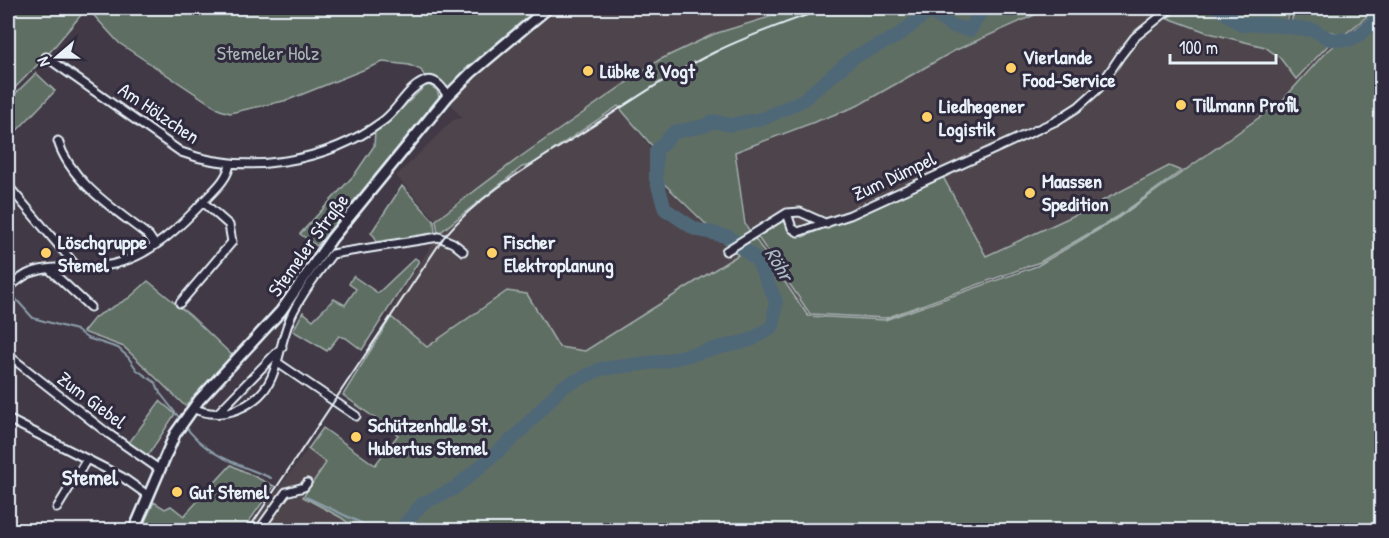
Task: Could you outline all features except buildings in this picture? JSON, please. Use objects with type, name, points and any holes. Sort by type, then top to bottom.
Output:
[{"type":"main road","name":"Stemeler Straße","points":[[134,531],[175,434],[205,393],[281,311],[332,238],[448,96],[471,73],[548,8]]},
{"type":"street","name":"Zum Dümpel","points":[[787,213],[792,228],[798,232],[827,224],[1056,121],[1078,107],[1099,88],[1135,37],[1171,8]]},
{"type":"street","name":"Am Hölzchen","points":[[46,57],[181,152],[199,158],[230,163],[274,164],[343,144],[386,119],[424,81],[432,80],[437,83],[448,96]]},
{"type":"street","points":[[58,141],[62,153],[90,189],[149,236],[156,245]]},
{"type":"street","points":[[8,288],[28,273],[49,269],[105,266],[137,256],[169,236],[203,202],[228,173],[230,163]]},
{"type":"street","points":[[10,188],[77,267]]},
{"type":"street","points":[[180,303],[232,242],[229,225],[203,202]]},
{"type":"street","points":[[726,251],[787,213],[800,212],[827,224]]},
{"type":"street","points":[[194,408],[218,414],[248,405],[261,395],[267,388],[278,363],[293,312],[332,254],[440,237],[463,251]]},
{"type":"street","points":[[49,269],[90,307]]},
{"type":"street","points":[[218,414],[282,347]]},
{"type":"street","name":"Zum Giebel","points":[[8,355],[81,413],[159,469]]},
{"type":"street","points":[[278,363],[356,416]]},
{"type":"street","points":[[8,419],[122,477],[149,496]]},
{"type":"street","points":[[57,508],[87,459]]},
{"type":"street","points":[[260,531],[286,492],[304,488],[307,483]]},
{"type":"street","points":[[264,524],[273,531]]},
{"type":"shaded area","points":[[560,8],[799,8],[659,60],[520,157],[436,220],[396,176],[453,120],[462,118],[449,102]]},
{"type":"shaded area","points":[[1050,8],[1379,8],[1324,54],[1281,102],[1119,217],[1041,263],[885,320],[808,316],[747,225],[735,152],[857,106],[954,51]]},
{"type":"shaded area","points":[[618,106],[652,149],[656,179],[738,255],[585,351],[559,347],[527,294],[506,291],[427,347],[389,314],[438,234],[522,167],[531,165]]},
{"type":"shaded area","points":[[308,449],[326,463],[304,497],[358,530],[248,530]]},
{"type":"green space","points":[[8,8],[87,8],[49,53],[8,95]]},
{"type":"green space","name":"Stemeler Holz","points":[[87,8],[538,8],[468,67],[447,89],[438,80],[425,77],[421,70],[409,65],[383,62],[288,100],[230,113],[220,110],[119,43]]},
{"type":"green space","points":[[799,8],[1050,8],[954,51],[857,106],[735,152],[745,224],[808,316],[885,320],[1037,266],[1115,220],[1281,102],[1324,54],[1381,8],[1381,530],[358,530],[340,517],[303,497],[326,463],[308,449],[323,428],[375,465],[398,435],[343,395],[391,317],[427,347],[507,291],[527,294],[559,347],[585,351],[738,255],[657,177],[654,148],[618,106],[531,165],[522,167],[438,234],[436,220],[520,157],[659,60],[714,34]]},
{"type":"green space","points":[[1182,8],[1258,8],[1269,14],[1290,12],[1286,25],[1336,37],[1296,79],[1280,58],[1265,47],[1209,33],[1168,18]]},
{"type":"green space","points":[[1322,8],[1327,11],[1332,8],[1377,8],[1344,35],[1291,22],[1294,12]]},
{"type":"green space","points":[[36,73],[55,91],[8,140],[8,101]]},
{"type":"green space","points":[[429,85],[437,90],[439,97],[317,246],[300,234],[355,174],[374,146],[375,131],[390,120],[425,86]]},
{"type":"green space","points":[[1169,166],[1181,171],[1117,217],[1040,262],[886,318],[810,314],[757,236],[780,221],[785,222],[791,234],[803,237],[943,177],[986,256],[1077,214]]},
{"type":"green space","points":[[402,186],[434,221],[435,233],[376,244],[375,237],[371,233]]},
{"type":"green space","points":[[415,258],[419,261],[362,350],[346,338],[339,336],[327,351],[293,331],[303,312],[313,320],[334,299],[345,305],[356,289],[349,284],[353,276],[378,293]]},
{"type":"green space","points":[[148,281],[191,316],[234,357],[185,406],[124,347],[83,332],[95,317],[129,298]]},
{"type":"green space","points":[[160,401],[175,414],[147,457],[128,444]]},
{"type":"green space","points":[[231,465],[274,486],[243,530],[141,530],[154,502],[165,509],[171,506],[184,516]]},
{"type":"waterway","name":"Röhr","points":[[400,530],[422,504],[455,488],[518,434],[562,387],[601,369],[664,361],[751,340],[773,326],[776,301],[757,260],[729,237],[695,229],[665,209],[656,179],[656,151],[674,132],[704,126],[713,121],[730,125],[765,118],[803,100],[854,57],[896,37],[930,11],[952,26],[970,30],[983,8]]},
{"type":"waterway","name":"Röhr","points":[[1008,8],[1011,11],[1015,8]]},
{"type":"waterway","name":"Röhr","points":[[1218,8],[1242,25],[1264,24],[1313,30],[1330,39],[1349,40],[1359,35],[1382,15]]},
{"type":"waterway","points":[[14,297],[33,318],[76,330],[87,338],[118,348],[137,370],[156,383],[160,393],[181,420]]},
{"type":"waterway","points":[[184,424],[202,444],[223,458],[271,478]]},
{"type":"waterway","points":[[306,497],[376,530]]},
{"type":"railway","points":[[248,530],[444,237],[473,208],[522,171],[679,71],[742,40],[826,8]]},
{"type":"place","name":"Vierlande Food-Service","points":[[1011,68]]},
{"type":"place","name":"Lübke & Vogt","points":[[588,71]]},
{"type":"place","name":"Tillmann Profil","points":[[1181,105]]},
{"type":"place","name":"Liedhegener Logistik","points":[[927,117]]},
{"type":"place","name":"Maassen Spedition","points":[[1030,193]]},
{"type":"place","name":"Löschgruppe Stemel","points":[[46,253]]},
{"type":"place","name":"Fischer Elektroplanung","points":[[492,253]]},
{"type":"place","name":"Schützenhalle St. Hubertus Stemel","points":[[356,437]]},
{"type":"place","name":"Gut Stemel","points":[[177,492]]},
{"type":"district","name":"Stemel","points":[[90,477]]}]
